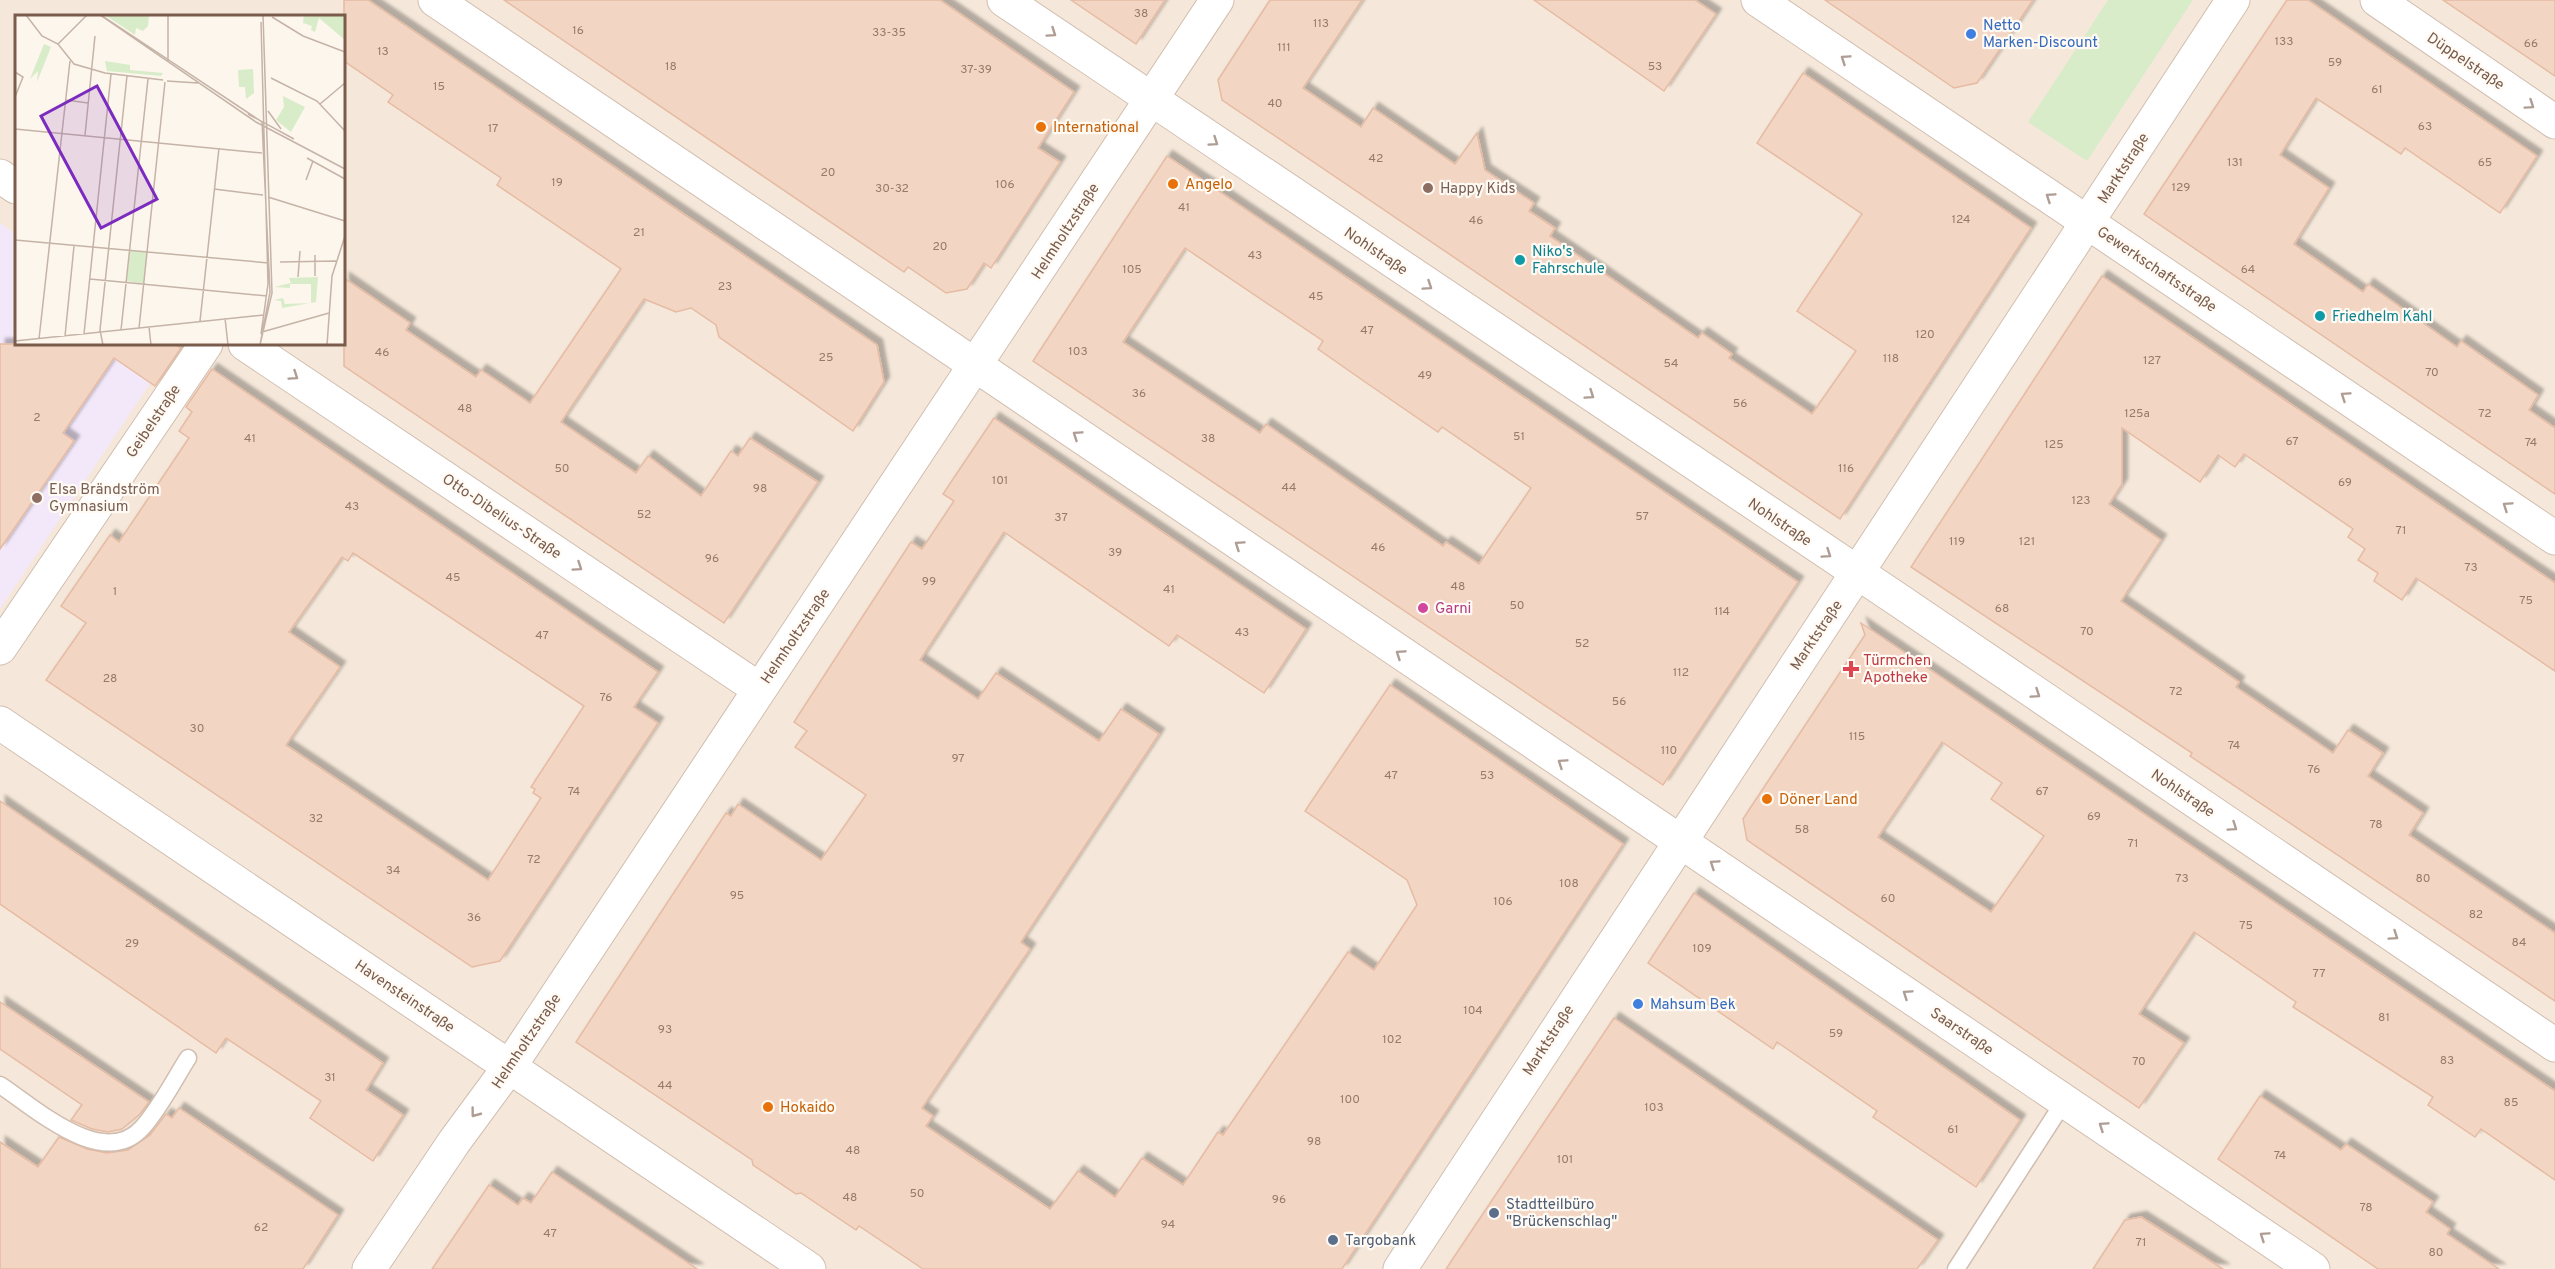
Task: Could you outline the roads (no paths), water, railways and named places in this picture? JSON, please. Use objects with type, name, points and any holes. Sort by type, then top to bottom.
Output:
[{"type":"street","name":"Saarstraße","points":[[435,0],[2313,1269]]},
{"type":"street","name":"Nohlstraße","points":[[1004,0],[2555,1046]]},
{"type":"street","name":"Helmholtzstraße","points":[[369,1269],[454,1142],[510,1066],[1217,0]]},
{"type":"street","name":"Gewerkschaftsstraße","points":[[1758,0],[2555,538]]},
{"type":"street","name":"Marktstraße","points":[[1400,1269],[1678,840],[1857,574],[2233,0]]},
{"type":"street","name":"Düppelstraße","points":[[2377,0],[2555,122]]},
{"type":"street","points":[[0,176],[15,186]]},
{"type":"street","name":"Geibelstraße","points":[[0,648],[205,345]]},
{"type":"street","name":"Otto-Dibelius-Straße","points":[[246,345],[759,689]]},
{"type":"street","name":"Havensteinstraße","points":[[0,723],[809,1269]]},
{"type":"lane","points":[[0,1085],[78,1136],[98,1143],[122,1140],[141,1129],[188,1058]]},
{"type":"lane","points":[[1956,1269],[2065,1100]]},
{"type":"place","name":"Netto Marken-Discount","points":[[1971,34]]},
{"type":"place","name":"International","points":[[1041,127]]},
{"type":"place","name":"Angelo","points":[[1173,184]]},
{"type":"place","name":"Happy Kids","points":[[1428,188]]},
{"type":"place","name":"Niko's Fahrschule","points":[[1520,260]]},
{"type":"place","name":"Friedhelm Kahl","points":[[2320,316]]},
{"type":"place","name":"Elsa Brändström Gymnasium","points":[[37,498]]},
{"type":"place","name":"Garni","points":[[1423,608]]},
{"type":"place","name":"Türmchen Apotheke","points":[[1851,669]]},
{"type":"place","name":"Döner Land","points":[[1767,799]]},
{"type":"place","name":"Mahsum Bek","points":[[1638,1004]]},
{"type":"place","name":"Hokaido","points":[[768,1107]]},
{"type":"place","name":"Stadtteilbüro \"Brückenschlag\"","points":[[1494,1213]]},
{"type":"place","name":"Targobank","points":[[1333,1240]]}]
